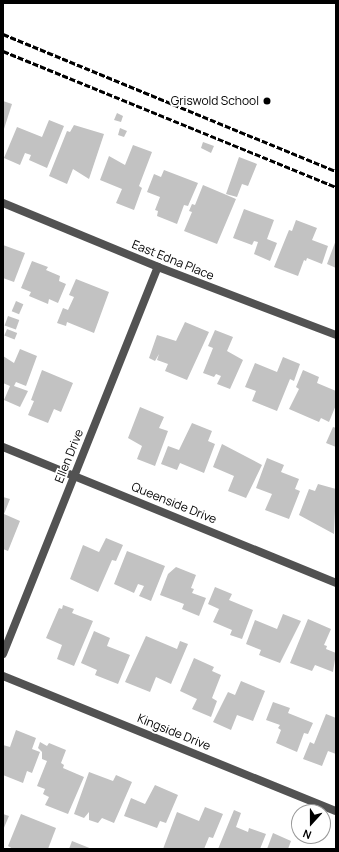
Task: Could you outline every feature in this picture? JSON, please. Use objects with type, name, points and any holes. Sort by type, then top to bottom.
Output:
[{"type":"street","name":"East Edna Place","points":[[3,203],[158,268],[336,335]]},
{"type":"street","name":"Ellen Drive","points":[[3,654],[158,268]]},
{"type":"street","name":"Queenside Drive","points":[[3,447],[336,583]]},
{"type":"street","name":"Kingside Drive","points":[[3,676],[336,811]]},
{"type":"building","points":[[3,101],[12,104],[3,132]]},
{"type":"building","points":[[117,113],[123,116],[121,122],[114,120]]},
{"type":"building","points":[[49,120],[64,126],[47,168],[29,160],[31,155],[25,153],[20,165],[4,158],[17,127],[42,137]]},
{"type":"building","points":[[74,125],[104,134],[89,179],[73,169],[67,184],[49,176],[67,131],[70,132]]},
{"type":"building","points":[[120,128],[127,131],[124,137],[118,135]]},
{"type":"building","points":[[203,142],[214,146],[211,153],[201,148]]},
{"type":"building","points":[[133,145],[152,152],[139,186],[142,188],[134,210],[116,203],[122,189],[100,180],[109,156],[125,165]]},
{"type":"building","points":[[239,157],[257,164],[248,186],[242,184],[237,197],[226,194]]},
{"type":"building","points":[[164,170],[198,183],[188,206],[184,205],[177,224],[157,216],[158,211],[155,210],[160,197],[147,192],[154,174],[161,177]]},
{"type":"building","points":[[203,185],[236,199],[217,244],[184,231],[192,212],[189,211],[192,204],[195,205]]},
{"type":"building","points":[[244,209],[274,220],[267,239],[277,243],[270,261],[254,254],[258,242],[254,241],[252,245],[233,238]]},
{"type":"building","points":[[296,220],[317,228],[312,240],[328,246],[322,264],[307,258],[306,261],[304,260],[298,276],[274,267],[289,230],[292,231]]},
{"type":"building","points":[[336,240],[336,268],[327,264]]},
{"type":"building","points":[[3,245],[25,253],[14,282],[3,278]]},
{"type":"building","points":[[32,261],[48,267],[46,270],[60,276],[59,281],[66,284],[58,303],[49,299],[48,304],[29,296],[31,292],[21,288]]},
{"type":"building","points":[[76,279],[109,292],[94,333],[67,322],[66,326],[57,323],[63,308],[68,310],[74,297],[69,295]]},
{"type":"building","points":[[16,301],[23,304],[19,314],[12,311]]},
{"type":"building","points":[[8,316],[19,320],[16,330],[5,325]]},
{"type":"building","points":[[185,322],[209,332],[187,380],[165,371],[168,364],[157,360],[159,354],[155,361],[149,358],[157,335],[176,341]]},
{"type":"building","points":[[7,329],[17,333],[15,340],[4,335]]},
{"type":"building","points":[[215,330],[233,337],[227,351],[243,360],[230,389],[217,384],[221,376],[216,374],[214,377],[203,373],[213,348],[208,346]]},
{"type":"building","points":[[20,349],[37,356],[26,386],[16,382],[14,386],[28,391],[20,407],[4,400],[10,386],[3,383],[3,356],[14,363]]},
{"type":"building","points":[[283,357],[300,364],[294,381],[290,379],[277,411],[252,401],[256,391],[245,387],[255,363],[277,372]]},
{"type":"building","points":[[42,370],[73,383],[61,412],[54,409],[48,423],[28,415],[34,401],[31,400]]},
{"type":"building","points":[[303,370],[319,377],[317,383],[336,391],[336,405],[329,422],[321,418],[319,422],[289,409],[299,389],[296,387]]},
{"type":"building","points":[[140,407],[164,417],[159,428],[168,431],[155,466],[137,459],[142,446],[128,438]]},
{"type":"building","points":[[192,423],[212,431],[208,441],[215,444],[204,473],[180,463],[177,470],[161,464],[168,446],[179,450]]},
{"type":"building","points":[[333,427],[336,428],[336,447],[326,443]]},
{"type":"building","points":[[222,444],[262,465],[246,498],[228,491],[234,476],[213,467]]},
{"type":"building","points":[[267,458],[284,465],[281,472],[299,479],[295,489],[300,491],[289,519],[265,510],[272,494],[256,488]]},
{"type":"building","points":[[318,484],[336,489],[334,534],[299,515],[309,489],[315,491]]},
{"type":"building","points":[[3,497],[10,499],[4,514],[20,521],[8,551],[3,549]]},
{"type":"building","points":[[106,538],[123,545],[116,561],[112,560],[98,592],[70,579],[83,545],[99,552]]},
{"type":"building","points":[[127,551],[165,566],[151,601],[139,596],[144,586],[138,584],[134,593],[114,584]]},
{"type":"building","points":[[176,567],[196,575],[191,588],[194,589],[192,593],[206,598],[199,616],[182,609],[184,604],[160,595],[168,574]]},
{"type":"building","points":[[215,587],[232,594],[229,600],[253,610],[242,639],[230,635],[232,630],[213,622],[219,609],[208,604]]},
{"type":"building","points":[[63,605],[74,609],[72,613],[93,621],[74,666],[57,659],[62,645],[46,638],[59,608],[62,609]]},
{"type":"building","points":[[283,614],[301,621],[280,663],[259,655],[261,650],[246,644],[255,620],[277,629]]},
{"type":"building","points":[[308,619],[331,629],[324,645],[327,646],[326,649],[336,653],[333,672],[315,665],[312,671],[290,663]]},
{"type":"building","points":[[94,631],[110,638],[107,646],[130,655],[118,684],[95,675],[97,670],[81,663]]},
{"type":"building","points":[[146,636],[177,649],[180,641],[188,644],[171,684],[156,677],[150,692],[125,682]]},
{"type":"building","points":[[194,658],[214,667],[212,671],[221,675],[212,698],[217,701],[211,717],[192,709],[197,699],[180,691]]},
{"type":"building","points":[[241,681],[265,691],[253,721],[237,715],[231,730],[213,722],[228,692],[235,695]]},
{"type":"building","points":[[273,702],[290,708],[288,713],[313,723],[308,734],[304,733],[297,752],[276,743],[281,730],[278,728],[280,725],[266,720]]},
{"type":"building","points":[[326,714],[336,718],[336,754],[328,751],[322,766],[303,759],[310,742],[314,744]]},
{"type":"building","points":[[16,730],[36,738],[32,749],[40,752],[32,773],[27,771],[23,783],[3,775],[3,745],[10,747]]},
{"type":"building","points":[[40,742],[47,746],[49,743],[66,750],[61,763],[64,765],[63,768],[84,777],[68,814],[45,805],[49,797],[43,794],[45,789],[37,786],[47,761],[42,759],[42,752],[38,748]]},
{"type":"building","points":[[89,772],[113,781],[116,775],[132,782],[114,823],[102,818],[98,823],[89,820],[89,812],[84,818],[74,814]]},
{"type":"building","points":[[155,785],[178,795],[166,823],[160,821],[157,828],[124,816],[131,798],[145,804]]},
{"type":"building","points":[[205,807],[223,814],[213,838],[209,837],[204,849],[163,849],[177,812],[199,821]]},
{"type":"building","points":[[234,810],[241,813],[236,827],[248,832],[249,828],[266,834],[260,849],[218,849]]},
{"type":"building","points":[[3,814],[9,816],[3,830]]},
{"type":"building","points":[[21,814],[56,828],[48,849],[13,849],[8,846]]},
{"type":"building","points":[[273,833],[291,841],[288,849],[267,849]]},
{"type":"building","points":[[72,841],[92,849],[69,849]]},
{"type":"railway","points":[[3,34],[336,171]]},
{"type":"railway","points":[[3,51],[336,187]]},
{"type":"place","name":"Griswold School","points":[[267,101]]}]
